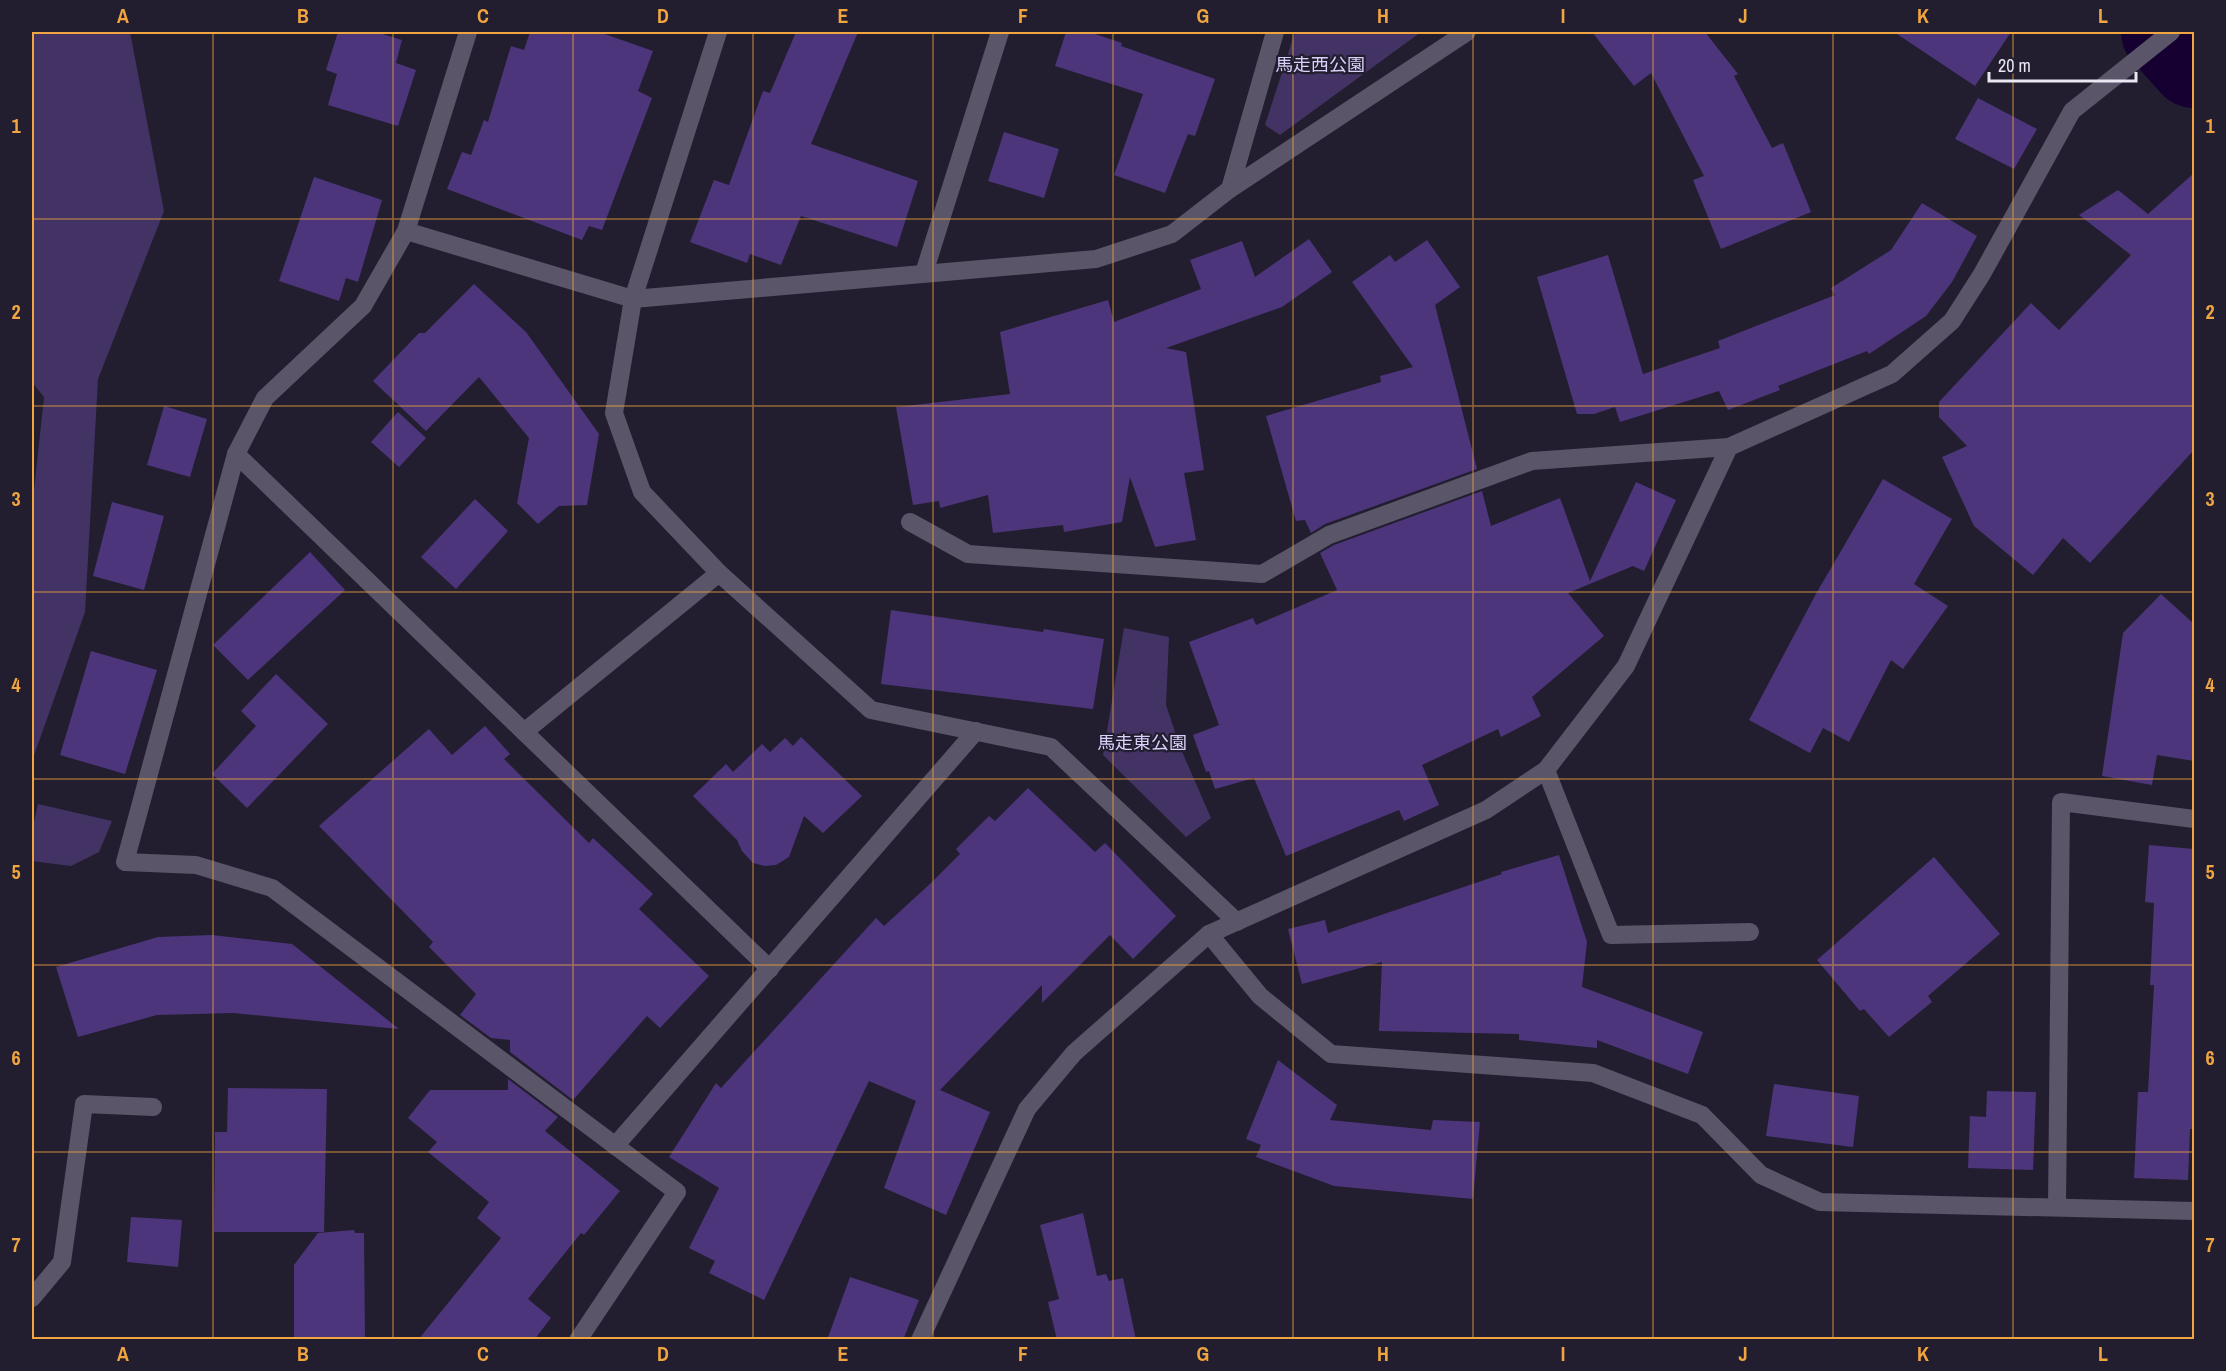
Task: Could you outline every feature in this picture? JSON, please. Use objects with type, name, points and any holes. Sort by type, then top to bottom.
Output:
[{"type":"street","points":[[468,32],[406,231],[363,306],[265,398],[236,454],[125,862],[195,865],[272,888],[677,1192],[578,1340]]},
{"type":"street","points":[[718,32],[633,299],[614,413],[642,492],[719,573],[871,710],[1051,747],[1237,922]]},
{"type":"street","points":[[924,273],[1000,32]]},
{"type":"street","points":[[1230,189],[1275,32]]},
{"type":"street","points":[[406,231],[633,299],[1096,259],[1172,234],[1230,189],[1467,32]]},
{"type":"street","points":[[910,522],[968,554],[1262,574],[1329,535],[1532,460],[1729,447],[1892,374],[1952,321],[1982,274],[2072,111],[2171,32]]},
{"type":"street","points":[[920,1340],[1027,1109],[1074,1053],[1209,934],[1486,810],[1546,770],[1626,666],[1729,447]]},
{"type":"street","points":[[236,454],[770,969]]},
{"type":"street","points":[[524,732],[719,573]]},
{"type":"street","points":[[615,1146],[976,731]]},
{"type":"street","points":[[1546,770],[1611,935],[1750,932]]},
{"type":"street","points":[[2057,1207],[2061,802],[2194,819]]},
{"type":"street","points":[[1209,934],[1260,996],[1331,1053],[1593,1073],[1702,1115],[1761,1175],[1820,1202],[2194,1211]]},
{"type":"street","points":[[32,1298],[62,1262],[84,1104],[153,1107]]},
{"type":"green space","points":[[32,32],[130,32],[164,211],[98,379],[85,612],[32,761],[32,509],[44,397],[32,382]]},
{"type":"green space","name":"馬走西公園","points":[[1295,32],[1421,32],[1280,135],[1265,125]]},
{"type":"green space","name":"馬走東公園","points":[[1124,628],[1169,637],[1166,705],[1180,747],[1211,818],[1186,837],[1103,755]]},
{"type":"green space","points":[[38,804],[112,821],[99,852],[71,866],[32,861],[32,831]]},
{"type":"building","points":[[338,32],[376,32],[402,40],[396,63],[416,70],[398,126],[328,105],[337,74],[326,70]]},
{"type":"building","points":[[530,32],[599,32],[653,51],[638,91],[652,98],[602,230],[589,226],[582,240],[447,189],[462,152],[471,155],[484,120],[488,122],[511,46],[524,50]]},
{"type":"building","points":[[796,32],[858,32],[811,144],[918,181],[897,247],[801,216],[781,265],[750,254],[747,263],[690,242],[714,180],[729,185],[763,91],[770,93]]},
{"type":"building","points":[[1066,32],[1089,32],[1122,43],[1121,46],[1215,79],[1195,136],[1188,134],[1165,193],[1114,175],[1143,94],[1055,66]]},
{"type":"building","points":[[1592,32],[1705,32],[1738,74],[1734,76],[1772,148],[1783,143],[1811,212],[1721,249],[1693,180],[1704,176],[1651,73],[1634,86]]},
{"type":"building","points":[[1894,32],[2011,32],[1975,86]]},
{"type":"building","points":[[1978,98],[2037,129],[2014,169],[1955,139]]},
{"type":"building","points":[[1004,132],[1059,149],[1044,198],[988,181]]},
{"type":"building","points":[[2194,173],[2194,450],[2090,563],[2063,538],[2033,575],[1974,526],[1942,457],[1967,446],[1939,417],[1939,402],[2031,303],[2059,330],[2131,255],[2079,215],[2118,190],[2148,214]]},
{"type":"building","points":[[314,177],[382,200],[358,282],[346,278],[339,301],[279,281]]},
{"type":"building","points":[[1922,203],[1977,236],[1952,282],[1926,316],[1869,354],[1867,351],[1778,386],[1780,390],[1728,410],[1719,391],[1620,422],[1615,407],[1594,414],[1577,414],[1537,277],[1608,255],[1643,374],[1720,348],[1718,341],[1835,295],[1831,288],[1891,250]]},
{"type":"building","points":[[1309,239],[1332,272],[1282,307],[1166,348],[1186,352],[1204,470],[1184,473],[1196,540],[1155,547],[1130,477],[1122,522],[1064,532],[1063,525],[993,533],[988,495],[940,508],[939,501],[913,505],[896,407],[1010,394],[1000,332],[1108,300],[1114,322],[1201,289],[1190,260],[1242,241],[1255,277]]},
{"type":"building","points":[[1427,240],[1460,287],[1435,305],[1477,469],[1325,524],[1311,533],[1305,520],[1296,521],[1266,416],[1381,382],[1380,376],[1413,367],[1352,282],[1390,255],[1395,262]]},
{"type":"building","points":[[474,284],[526,332],[599,434],[587,505],[559,506],[538,524],[517,503],[529,438],[479,377],[426,431],[373,381],[419,333],[425,333]]},
{"type":"building","points":[[164,406],[207,419],[190,477],[147,465]]},
{"type":"building","points":[[398,412],[426,438],[399,467],[371,442]]},
{"type":"building","points":[[1883,479],[1952,519],[1914,584],[1948,606],[1903,669],[1891,660],[1849,742],[1823,728],[1810,753],[1749,720],[1817,592]]},
{"type":"building","points":[[1636,482],[1676,500],[1644,571],[1633,566],[1568,593],[1604,636],[1532,697],[1541,716],[1501,737],[1498,729],[1422,765],[1439,805],[1404,821],[1399,810],[1286,856],[1254,778],[1215,789],[1209,771],[1206,772],[1193,735],[1219,725],[1189,642],[1253,618],[1256,625],[1337,590],[1320,553],[1334,545],[1482,491],[1491,526],[1560,498],[1590,581]]},
{"type":"building","points":[[475,499],[508,531],[456,589],[421,557]]},
{"type":"building","points":[[112,502],[164,516],[144,590],[93,576]]},
{"type":"building","points":[[310,552],[345,590],[248,680],[213,645]]},
{"type":"building","points":[[2161,594],[2194,624],[2194,761],[2157,755],[2152,785],[2102,776],[2123,633]]},
{"type":"building","points":[[891,610],[1043,632],[1044,629],[1104,639],[1093,709],[881,684]]},
{"type":"building","points":[[91,651],[157,670],[125,774],[60,755]]},
{"type":"building","points":[[276,674],[328,724],[247,808],[212,774],[256,726],[241,711]]},
{"type":"building","points":[[485,726],[510,754],[504,759],[589,843],[593,838],[653,894],[639,909],[709,976],[660,1028],[647,1016],[573,1100],[510,1052],[510,1040],[491,1038],[460,1015],[476,994],[429,947],[433,942],[319,826],[429,729],[452,755]]},
{"type":"building","points":[[801,737],[862,796],[823,833],[804,816],[789,857],[776,865],[765,866],[753,863],[742,851],[737,840],[693,796],[726,764],[733,772],[762,744],[770,752],[785,738],[793,746]]},
{"type":"building","points":[[1028,788],[1095,852],[1105,843],[1176,916],[1133,959],[1110,935],[1042,1003],[1042,985],[940,1090],[990,1112],[946,1215],[884,1188],[916,1101],[869,1081],[764,1300],[709,1273],[715,1261],[689,1248],[719,1188],[669,1157],[716,1083],[721,1088],[876,918],[884,926],[960,854],[956,849],[989,816],[995,821]]},
{"type":"building","points":[[2149,845],[2194,849],[2194,1129],[2190,1129],[2188,1180],[2134,1178],[2138,1092],[2148,1092],[2154,985],[2150,985],[2154,903],[2145,902]]},
{"type":"building","points":[[1559,855],[1587,942],[1582,987],[1703,1032],[1688,1074],[1597,1040],[1597,1048],[1519,1040],[1519,1034],[1379,1031],[1382,962],[1302,984],[1288,929],[1325,920],[1328,933],[1502,874],[1501,872]]},
{"type":"building","points":[[1934,857],[2000,934],[1928,996],[1932,1002],[1889,1037],[1864,1009],[1860,1011],[1817,960]]},
{"type":"building","points":[[212,935],[292,944],[399,1029],[233,1013],[157,1015],[78,1037],[56,967],[158,937]]},
{"type":"building","points":[[1278,1060],[1337,1105],[1330,1120],[1431,1130],[1433,1120],[1480,1122],[1473,1199],[1334,1186],[1256,1157],[1261,1145],[1246,1139]]},
{"type":"building","points":[[508,1079],[558,1117],[545,1131],[620,1191],[584,1235],[581,1233],[528,1299],[551,1318],[534,1340],[418,1340],[501,1238],[477,1218],[489,1202],[428,1152],[437,1142],[408,1118],[430,1090],[508,1090]]},
{"type":"building","points":[[1774,1084],[1859,1096],[1853,1147],[1766,1136]]},
{"type":"building","points":[[228,1088],[327,1089],[324,1232],[214,1232],[215,1132],[227,1132]]},
{"type":"building","points":[[1987,1091],[2036,1092],[2033,1170],[1968,1168],[1970,1116],[1986,1117]]},
{"type":"building","points":[[1083,1213],[1097,1276],[1106,1274],[1109,1281],[1123,1278],[1136,1340],[1057,1340],[1048,1302],[1059,1299],[1040,1225]]},
{"type":"building","points":[[131,1217],[182,1220],[178,1267],[127,1262]]},
{"type":"building","points":[[354,1230],[355,1233],[364,1233],[365,1340],[294,1340],[294,1265],[318,1233]]},
{"type":"building","points":[[850,1277],[919,1300],[903,1340],[827,1340]]},
{"type":"waterway","points":[[2165,32],[2194,64]]}]
